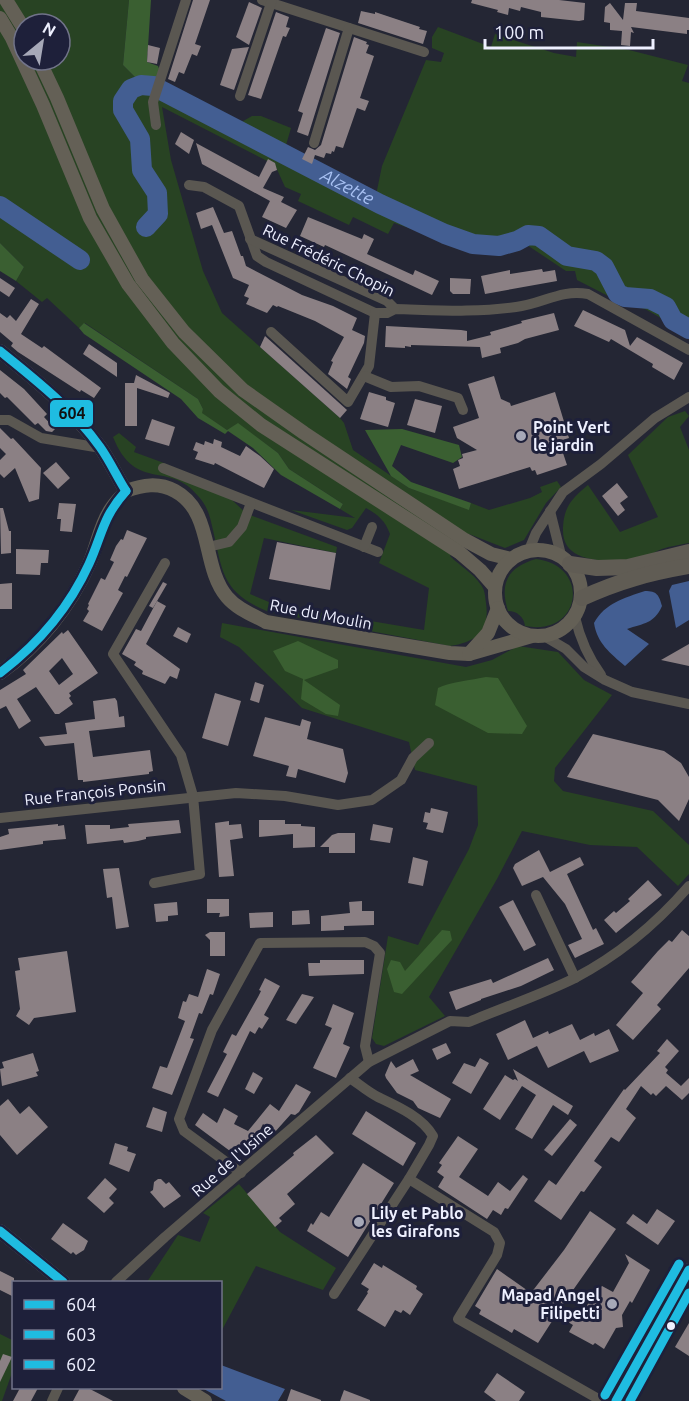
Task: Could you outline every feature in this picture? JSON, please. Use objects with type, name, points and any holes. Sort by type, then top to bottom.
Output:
[{"type":"highway","points":[[566,560],[597,568],[628,567],[689,552]]},
{"type":"highway","points":[[582,598],[617,582],[689,566]]},
{"type":"main road","points":[[0,18],[12,38],[43,105],[90,218],[128,284],[173,343],[219,391],[261,425],[459,552],[480,570],[495,588]]},
{"type":"main road","points":[[45,72],[103,209],[142,279],[184,332],[243,390],[304,433],[465,540],[491,554],[511,559]]},
{"type":"main road","points":[[0,351],[52,393],[100,448],[126,491],[110,510],[89,565],[64,608],[44,633],[14,663],[0,673]]},
{"type":"main road","name":"Rue du Moulin","points":[[126,491],[146,484],[167,486],[185,496],[198,513],[215,577],[227,597],[245,611],[266,622],[450,654],[469,654],[538,636]]},
{"type":"main road","points":[[540,549],[566,560],[578,574],[582,598],[575,617],[556,633],[538,636],[520,632],[508,625],[498,608],[495,588],[503,567],[511,559],[529,550],[540,549]]},
{"type":"main road","points":[[469,654],[488,633],[498,608]]},
{"type":"main road","points":[[0,1232],[62,1281]]},
{"type":"main road","points":[[616,1401],[689,1270]]},
{"type":"main road","points":[[186,1389],[205,1401]]},
{"type":"street","points":[[156,125],[153,102],[186,0]]},
{"type":"street","points":[[240,96],[268,1],[424,52]]},
{"type":"street","points":[[314,143],[349,28]]},
{"type":"street","name":"Rue Frédéric Chopin","points":[[189,185],[204,187],[239,206],[257,256],[375,313],[387,313],[395,309],[474,311],[518,307],[573,291],[588,294],[689,350]]},
{"type":"street","name":"Rue Frédéric Chopin","points":[[250,238],[387,301],[395,309]]},
{"type":"street","name":"Rue Frédéric Chopin","points":[[271,332],[348,402],[369,366],[375,313]]},
{"type":"street","points":[[364,376],[392,387],[419,386],[458,398],[463,410]]},
{"type":"street","points":[[529,550],[536,533],[563,492],[601,464],[655,418],[689,397]]},
{"type":"street","points":[[0,420],[9,420],[41,438],[100,448]]},
{"type":"street","points":[[163,468],[378,552]]},
{"type":"street","points":[[208,547],[229,542],[242,527],[251,502]]},
{"type":"street","points":[[550,511],[566,560]]},
{"type":"street","points":[[364,547],[372,527]]},
{"type":"street","name":"Rue François Ponsin","points":[[154,883],[200,874],[193,796],[181,755],[113,654],[165,563]]},
{"type":"street","points":[[575,617],[580,639],[591,662],[605,680]]},
{"type":"street","points":[[538,636],[566,649],[584,667],[605,680],[632,692],[689,704]]},
{"type":"street","name":"Rue François Ponsin","points":[[0,818],[236,793],[285,796],[338,805],[372,800],[401,780],[413,758],[429,743]]},
{"type":"street","name":"Rue de l'Usine","points":[[117,1281],[369,1062],[450,1021],[469,1022],[575,978],[627,946],[673,905],[689,886]]},
{"type":"street","points":[[536,895],[575,978]]},
{"type":"street","points":[[241,1173],[184,1131],[179,1119],[212,1030],[260,944],[365,942],[374,946],[380,953],[365,1046],[369,1062]]},
{"type":"street","points":[[334,1294],[409,1179],[433,1136],[427,1125],[350,1078]]},
{"type":"street","points":[[409,1179],[494,1232],[500,1243],[497,1255],[458,1319],[602,1401]]},
{"type":"green space","points":[[0,0],[129,0],[123,65],[138,80],[154,81],[149,100],[162,85],[238,124],[252,116],[261,116],[291,128],[284,152],[376,195],[382,166],[426,60],[441,62],[444,53],[432,48],[432,37],[438,27],[491,47],[495,34],[554,53],[576,57],[577,42],[629,50],[688,65],[682,81],[689,83],[689,334],[645,309],[620,302],[577,280],[575,271],[566,271],[527,245],[474,250],[394,223],[388,234],[353,217],[349,225],[298,201],[301,194],[285,187],[275,165],[162,107],[171,160],[203,271],[222,313],[340,418],[344,423],[353,450],[409,488],[469,509],[471,503],[489,510],[530,498],[542,492],[540,487],[557,481],[561,487],[546,503],[524,540],[505,548],[469,534],[450,556],[478,581],[485,593],[486,621],[480,634],[468,642],[450,646],[269,612],[242,598],[234,590],[223,571],[210,516],[202,501],[188,486],[176,480],[142,471],[132,465],[122,454],[113,437],[119,433],[136,447],[134,452],[164,463],[232,500],[247,514],[337,547],[336,553],[264,538],[250,594],[276,605],[424,630],[429,588],[379,563],[390,534],[381,518],[366,508],[352,528],[347,530],[291,510],[355,518],[340,509],[343,504],[289,469],[278,453],[238,424],[227,430],[201,413],[203,409],[198,399],[85,323],[79,328],[47,298],[42,302],[16,281],[24,267],[0,243]]},
{"type":"green space","points":[[129,0],[151,0],[147,62],[158,66],[161,73],[154,81],[138,80],[123,65]]},
{"type":"green space","points":[[0,243],[24,267],[16,281],[0,271]]},
{"type":"green space","points":[[84,323],[198,399],[203,409],[202,413],[227,430],[238,423],[278,453],[289,469],[343,504],[340,509],[281,475],[253,448],[228,431],[225,434],[198,418],[181,399],[84,334],[79,328]]},
{"type":"green space","points":[[685,411],[689,416],[680,427],[689,450],[689,543],[665,548],[645,557],[609,561],[583,557],[572,551],[566,543],[563,531],[566,510],[588,485],[620,532],[658,517],[628,455],[668,417]]},
{"type":"green space","points":[[402,429],[459,445],[462,457],[453,463],[401,445],[392,466],[411,482],[471,503],[469,510],[409,488],[391,476],[365,430]]},
{"type":"green space","points":[[536,559],[554,564],[566,574],[572,586],[572,599],[568,611],[558,621],[544,627],[525,626],[520,615],[508,611],[505,601],[508,577],[526,562]]},
{"type":"green space","points":[[222,623],[466,667],[492,660],[518,646],[558,652],[584,680],[612,695],[555,768],[554,781],[563,791],[653,811],[689,845],[689,874],[678,886],[637,847],[590,845],[522,831],[429,997],[445,1016],[384,1046],[376,1044],[372,1038],[388,936],[418,945],[469,849],[478,825],[477,786],[415,770],[409,742],[302,708],[239,647],[220,637]]},
{"type":"green space","points":[[298,641],[338,660],[338,668],[304,680],[340,705],[338,716],[326,714],[301,699],[303,679],[285,671],[273,651]]},
{"type":"green space","points":[[486,677],[498,678],[527,726],[522,734],[488,733],[435,705],[438,688]]},
{"type":"green space","points":[[442,930],[450,931],[452,940],[402,994],[394,992],[387,969],[391,960],[400,962],[405,971]]},
{"type":"green space","points":[[239,1184],[280,1232],[336,1268],[323,1290],[256,1266],[222,1330],[222,1281],[148,1281],[178,1235],[200,1242],[210,1217],[203,1213]]},
{"type":"green space","points":[[0,1334],[12,1340],[12,1373],[2,1401],[0,1401]]},
{"type":"water","points":[[689,581],[689,620],[676,628],[669,591],[672,585]]},
{"type":"water","points":[[645,591],[657,594],[662,606],[652,620],[627,629],[649,644],[625,666],[601,642],[594,623],[609,606]]},
{"type":"water","points":[[222,1365],[285,1389],[278,1401],[226,1401],[204,1389],[222,1389]]},
{"type":"building","points":[[193,0],[210,0],[195,44],[201,46],[197,56],[192,54],[184,74],[179,72],[175,82],[168,79]]},
{"type":"building","points":[[472,0],[559,0],[585,3],[584,20],[541,17],[541,12],[521,7],[520,11],[509,8],[508,15],[471,3]]},
{"type":"building","points":[[249,2],[262,8],[249,45],[236,37]]},
{"type":"building","points":[[610,3],[623,20],[625,3],[637,3],[636,11],[689,18],[689,30],[687,34],[631,27],[634,33],[631,32],[630,46],[621,45],[622,31],[610,30],[610,23],[604,22],[605,7]]},
{"type":"building","points":[[361,11],[375,14],[375,12],[420,27],[419,29],[427,31],[423,44],[358,23]]},
{"type":"building","points":[[276,12],[289,17],[286,27],[290,28],[286,37],[283,36],[261,99],[248,95]]},
{"type":"building","points":[[326,28],[340,33],[308,136],[297,132],[303,113],[298,111]]},
{"type":"building","points":[[354,37],[367,42],[366,44],[369,45],[366,53],[374,56],[360,98],[369,101],[365,111],[357,108],[343,148],[336,146],[334,152],[326,153],[324,158],[315,155],[312,164],[302,159],[308,147],[315,150],[321,145]]},
{"type":"building","points":[[148,45],[160,48],[157,64],[147,62]]},
{"type":"building","points":[[249,47],[234,90],[220,85],[232,49]]},
{"type":"building","points":[[181,132],[194,140],[189,154],[175,144]]},
{"type":"building","points":[[196,143],[259,177],[268,159],[275,163],[277,170],[272,172],[263,188],[284,197],[281,202],[297,210],[286,228],[262,217],[270,201],[202,164]]},
{"type":"building","points":[[213,207],[224,233],[232,231],[246,266],[302,295],[333,306],[357,318],[352,330],[365,336],[348,377],[351,379],[347,389],[328,374],[333,362],[331,361],[344,337],[315,321],[278,306],[273,305],[267,313],[246,304],[249,298],[244,296],[249,285],[233,278],[212,225],[201,229],[196,213]]},
{"type":"building","points":[[308,217],[362,239],[364,234],[374,239],[367,254],[413,275],[415,270],[439,281],[432,295],[325,245],[324,247],[300,236]]},
{"type":"building","points":[[542,269],[543,272],[555,270],[557,281],[485,294],[481,276],[510,270],[510,274]]},
{"type":"building","points":[[0,278],[15,288],[9,297],[0,291]]},
{"type":"building","points":[[450,278],[471,279],[470,294],[453,294],[450,291]]},
{"type":"building","points":[[31,299],[39,304],[21,334],[42,348],[44,346],[101,388],[94,398],[81,390],[80,392],[18,352],[11,346],[13,343],[0,332],[0,313],[7,318],[10,315],[16,321]]},
{"type":"building","points":[[583,310],[625,330],[630,346],[637,337],[683,363],[674,380],[652,367],[653,364],[611,339],[609,342],[574,326]]},
{"type":"building","points":[[554,313],[559,330],[500,348],[501,353],[482,358],[480,347],[411,345],[405,348],[385,347],[386,326],[467,331],[467,341],[491,335],[490,332],[522,323],[521,321]]},
{"type":"building","points":[[265,336],[347,410],[340,418],[260,347]]},
{"type":"building","points":[[89,344],[117,363],[117,377],[83,354]]},
{"type":"building","points":[[0,370],[24,389],[47,414],[44,417],[55,429],[52,432],[46,431],[38,423],[35,425],[0,393]]},
{"type":"building","points":[[136,375],[170,393],[168,398],[137,388],[137,426],[125,426],[125,383],[134,383]]},
{"type":"building","points":[[494,376],[501,399],[510,403],[511,406],[555,392],[569,438],[559,441],[567,465],[537,475],[530,467],[459,489],[453,469],[460,466],[458,460],[463,458],[462,454],[477,450],[457,438],[453,427],[479,418],[468,384]]},
{"type":"building","points":[[369,392],[386,397],[386,400],[395,403],[388,427],[360,419]]},
{"type":"building","points":[[415,399],[442,406],[435,433],[407,425]]},
{"type":"building","points":[[152,419],[175,427],[169,446],[145,439]]},
{"type":"building","points":[[0,428],[11,439],[13,438],[41,468],[39,499],[29,502],[15,468],[4,478],[0,474],[0,460],[6,454],[0,448]]},
{"type":"building","points":[[214,439],[222,442],[221,447],[240,456],[246,446],[274,469],[264,488],[215,463],[214,465],[195,459],[198,452],[193,450],[196,442],[204,445],[205,441],[213,444]]},
{"type":"building","points":[[56,462],[70,478],[58,489],[43,473]]},
{"type":"building","points":[[617,483],[628,497],[620,503],[625,510],[618,516],[602,496]]},
{"type":"building","points":[[59,503],[76,504],[72,532],[60,531],[61,519],[57,519]]},
{"type":"building","points":[[0,508],[3,508],[9,531],[11,531],[11,553],[1,554]]},
{"type":"building","points":[[127,530],[147,538],[118,590],[123,593],[102,631],[83,621],[89,611],[88,604],[101,578],[105,580],[114,562],[110,560],[116,546],[121,539],[123,540]]},
{"type":"building","points":[[277,542],[336,553],[330,590],[269,579]]},
{"type":"building","points":[[16,549],[49,550],[48,563],[41,563],[40,575],[16,574]]},
{"type":"building","points":[[163,582],[167,584],[153,608],[149,606]]},
{"type":"building","points":[[12,583],[12,609],[0,609],[0,584]]},
{"type":"building","points":[[157,601],[166,606],[146,644],[180,669],[177,679],[170,676],[165,684],[142,674],[143,671],[134,665],[136,662],[122,654],[136,629],[141,631]]},
{"type":"building","points":[[178,627],[191,634],[187,643],[173,636]]},
{"type":"building","points":[[68,630],[98,673],[69,693],[73,704],[59,714],[55,714],[36,687],[17,699],[31,721],[19,729],[6,706],[0,709],[0,690],[26,674],[23,670],[62,632],[63,634]],"holes":[[[62,658],[73,674],[59,685],[49,671]]]},
{"type":"building","points":[[689,644],[689,666],[661,660]]},
{"type":"building","points":[[255,682],[264,685],[259,703],[250,700]]},
{"type":"building","points":[[215,693],[241,701],[228,746],[202,738]]},
{"type":"building","points":[[115,698],[119,717],[124,716],[125,727],[89,731],[93,757],[150,750],[153,771],[149,774],[83,782],[83,780],[78,780],[74,743],[45,746],[39,737],[67,734],[65,723],[95,719],[93,701]]},
{"type":"building","points":[[265,717],[300,726],[302,719],[311,722],[307,739],[343,749],[348,773],[345,783],[298,769],[296,778],[286,776],[289,766],[253,756]]},
{"type":"building","points":[[593,734],[664,751],[681,763],[689,777],[689,799],[679,821],[658,800],[567,777]]},
{"type":"building","points":[[431,808],[448,812],[443,833],[426,829],[428,823],[423,822],[425,812],[430,813]]},
{"type":"building","points":[[179,820],[181,833],[146,837],[146,839],[124,843],[123,840],[87,844],[85,825],[110,825],[110,829],[129,827],[128,824]]},
{"type":"building","points":[[259,820],[285,820],[285,824],[315,827],[315,847],[293,848],[293,834],[259,837]]},
{"type":"building","points":[[229,821],[229,825],[241,824],[243,838],[230,840],[234,876],[219,877],[215,823]]},
{"type":"building","points":[[58,824],[58,826],[64,825],[66,839],[43,841],[43,844],[0,850],[0,837],[9,834],[8,829]]},
{"type":"building","points":[[373,824],[393,828],[390,843],[370,840]]},
{"type":"building","points":[[355,833],[355,853],[329,853],[329,847],[320,847],[332,835]]},
{"type":"building","points":[[539,850],[550,872],[580,857],[584,865],[567,874],[593,930],[596,928],[604,944],[575,958],[568,945],[582,939],[565,904],[543,877],[522,886],[513,868],[515,864]]},
{"type":"building","points":[[413,857],[428,861],[423,886],[408,883]]},
{"type":"building","points":[[119,868],[129,927],[116,929],[112,897],[107,898],[103,869]]},
{"type":"building","points":[[648,880],[662,895],[616,933],[604,920],[630,901],[628,899]]},
{"type":"building","points":[[207,899],[229,899],[229,916],[219,917],[220,913],[207,913]]},
{"type":"building","points":[[513,900],[536,945],[524,951],[499,907]]},
{"type":"building","points":[[362,901],[362,911],[374,911],[374,925],[344,926],[344,930],[321,931],[321,916],[350,913],[349,902]]},
{"type":"building","points":[[177,902],[178,915],[168,916],[168,921],[156,922],[154,904]]},
{"type":"building","points":[[309,910],[310,924],[292,925],[292,911]]},
{"type":"building","points":[[273,912],[273,927],[250,928],[249,913]]},
{"type":"building","points":[[682,930],[689,936],[689,968],[657,1005],[661,1009],[633,1040],[616,1025],[643,993],[631,982],[658,951],[669,940],[672,942]]},
{"type":"building","points":[[210,932],[225,932],[225,956],[210,956],[210,940],[205,935]]},
{"type":"building","points":[[67,951],[76,1012],[34,1018],[29,1025],[16,1016],[20,1009],[15,971],[20,970],[18,958]]},
{"type":"building","points":[[548,958],[554,970],[521,986],[456,1010],[449,992],[491,979],[493,983]]},
{"type":"building","points":[[320,960],[364,960],[364,974],[309,976],[308,963],[320,963]]},
{"type":"building","points":[[207,969],[220,974],[213,995],[210,994],[202,1014],[199,1013],[190,1038],[194,1039],[172,1095],[152,1088],[160,1066],[167,1068],[185,1021],[178,1018],[183,1001],[186,1002],[189,994],[198,997]]},
{"type":"building","points":[[265,978],[280,986],[264,1015],[269,1018],[262,1029],[259,1027],[255,1034],[250,1031],[218,1097],[207,1092],[227,1054],[223,1052],[232,1034],[236,1036],[261,991],[259,990]]},
{"type":"building","points":[[302,994],[314,997],[296,1024],[286,1020]]},
{"type":"building","points":[[333,1004],[354,1013],[343,1044],[350,1047],[336,1078],[313,1068],[332,1028],[325,1025]]},
{"type":"building","points":[[525,1020],[533,1038],[572,1024],[580,1040],[609,1029],[619,1051],[590,1063],[584,1051],[548,1068],[537,1046],[508,1060],[496,1034]]},
{"type":"building","points":[[667,1039],[679,1051],[665,1067],[668,1070],[666,1073],[681,1086],[689,1078],[689,1093],[682,1100],[666,1086],[656,1096],[653,1093],[651,1095],[641,1086],[626,1109],[636,1118],[619,1142],[611,1137],[594,1161],[602,1167],[584,1192],[581,1191],[561,1220],[534,1201],[549,1180],[556,1185],[624,1089],[660,1053],[657,1051]]},
{"type":"building","points":[[446,1043],[451,1053],[437,1060],[432,1049]]},
{"type":"building","points":[[33,1053],[39,1071],[36,1072],[38,1076],[2,1086],[0,1069],[4,1068],[2,1062]]},
{"type":"building","points":[[480,1058],[489,1063],[471,1094],[452,1083],[464,1063],[475,1067]]},
{"type":"building","points":[[413,1059],[419,1071],[410,1075],[451,1099],[440,1118],[418,1108],[413,1101],[397,1093],[386,1078],[385,1075],[391,1061],[396,1068]]},
{"type":"building","points":[[513,1069],[573,1106],[568,1115],[553,1105],[532,1139],[515,1129],[536,1095],[522,1086],[500,1120],[483,1109],[505,1075],[518,1081]]},
{"type":"building","points":[[253,1072],[263,1078],[254,1094],[245,1089]]},
{"type":"building","points":[[296,1084],[311,1092],[299,1112],[295,1115],[291,1114],[274,1133],[263,1124],[249,1152],[239,1147],[235,1153],[230,1151],[195,1125],[203,1113],[217,1123],[224,1108],[238,1116],[234,1124],[248,1131],[270,1104],[279,1111]]},
{"type":"building","points":[[8,1099],[20,1114],[29,1106],[48,1127],[17,1155],[0,1135],[0,1106]]},
{"type":"building","points":[[153,1107],[167,1112],[162,1132],[146,1127]]},
{"type":"building","points":[[366,1111],[416,1143],[403,1166],[352,1134]]},
{"type":"building","points":[[570,1119],[577,1125],[552,1156],[544,1150]]},
{"type":"building","points":[[316,1135],[334,1153],[287,1194],[295,1204],[279,1218],[282,1221],[275,1227],[247,1194]]},
{"type":"building","points":[[458,1136],[478,1149],[459,1177],[488,1196],[498,1182],[510,1191],[523,1175],[528,1179],[508,1209],[505,1208],[501,1215],[493,1210],[487,1219],[438,1187],[444,1177],[437,1172],[442,1165],[439,1163]]},
{"type":"building","points":[[115,1143],[128,1147],[127,1151],[136,1154],[129,1172],[109,1164]]},
{"type":"building","points":[[363,1163],[394,1183],[348,1257],[307,1231],[321,1212],[329,1217]]},
{"type":"building","points":[[105,1178],[117,1189],[109,1198],[114,1203],[104,1213],[87,1198]]},
{"type":"building","points":[[158,1179],[166,1184],[169,1182],[181,1196],[164,1208],[150,1192],[153,1190],[154,1182]]},
{"type":"building","points":[[657,1209],[675,1221],[658,1245],[626,1223],[633,1214],[647,1224]]},
{"type":"building","points":[[590,1211],[616,1229],[559,1310],[584,1309],[602,1286],[613,1292],[629,1263],[625,1254],[650,1270],[632,1303],[630,1301],[622,1315],[623,1327],[616,1328],[604,1349],[569,1332],[573,1325],[556,1315],[538,1343],[514,1329],[512,1333],[479,1314],[481,1310],[475,1306],[497,1269],[531,1293]]},
{"type":"building","points":[[63,1223],[88,1241],[84,1250],[76,1255],[73,1252],[71,1254],[51,1239]]},
{"type":"building","points":[[374,1263],[382,1268],[383,1265],[417,1286],[416,1289],[423,1294],[410,1315],[403,1310],[401,1313],[395,1310],[385,1327],[357,1310],[369,1289],[361,1284]]},
{"type":"building","points":[[0,1271],[14,1278],[14,1281],[12,1281],[12,1296],[0,1290]]},
{"type":"building","points":[[689,1323],[689,1356],[675,1347]]},
{"type":"building","points":[[3,1354],[12,1357],[0,1382],[0,1361]]},
{"type":"building","points":[[497,1373],[525,1392],[519,1401],[496,1401],[484,1392]]},
{"type":"building","points":[[19,1389],[37,1389],[31,1401],[13,1401]]},
{"type":"building","points":[[79,1389],[90,1389],[113,1401],[73,1401]]},
{"type":"building","points":[[291,1389],[321,1400],[321,1401],[287,1401]]},
{"type":"building","points":[[344,1390],[370,1400],[370,1401],[340,1401]]},
{"type":"waterway","name":"Alzette","points":[[146,227],[158,214],[157,193],[142,170],[140,139],[123,110],[123,101],[131,89],[141,85],[153,86],[380,204],[445,234],[473,244],[499,246],[528,235],[539,236],[567,256],[596,261],[604,267],[618,294],[625,297],[650,299],[666,307],[673,320],[689,329]]},
{"type":"waterway","name":"Alzette","points":[[0,206],[80,260]]},
{"type":"transit line","name":"604","points":[[0,351],[78,420],[104,452],[126,491]]},
{"type":"transit line","name":"604","points":[[0,673],[40,637],[72,596],[89,564],[107,518],[126,491]]},
{"type":"transit line","name":"604","points":[[0,1231],[62,1281]]},
{"type":"transit line","name":"602","points":[[605,1395],[679,1264]]},
{"type":"transit line","name":"604","points":[[616,1401],[689,1270]]},
{"type":"transit line","name":"603","points":[[630,1401],[689,1293]]},
{"type":"place","name":"Point Vert le jardin","points":[[521,436]]},
{"type":"place","name":"Lily et Pablo les Girafons","points":[[359,1222]]},
{"type":"place","name":"Mapad Angel Filipetti","points":[[612,1304]]}]
